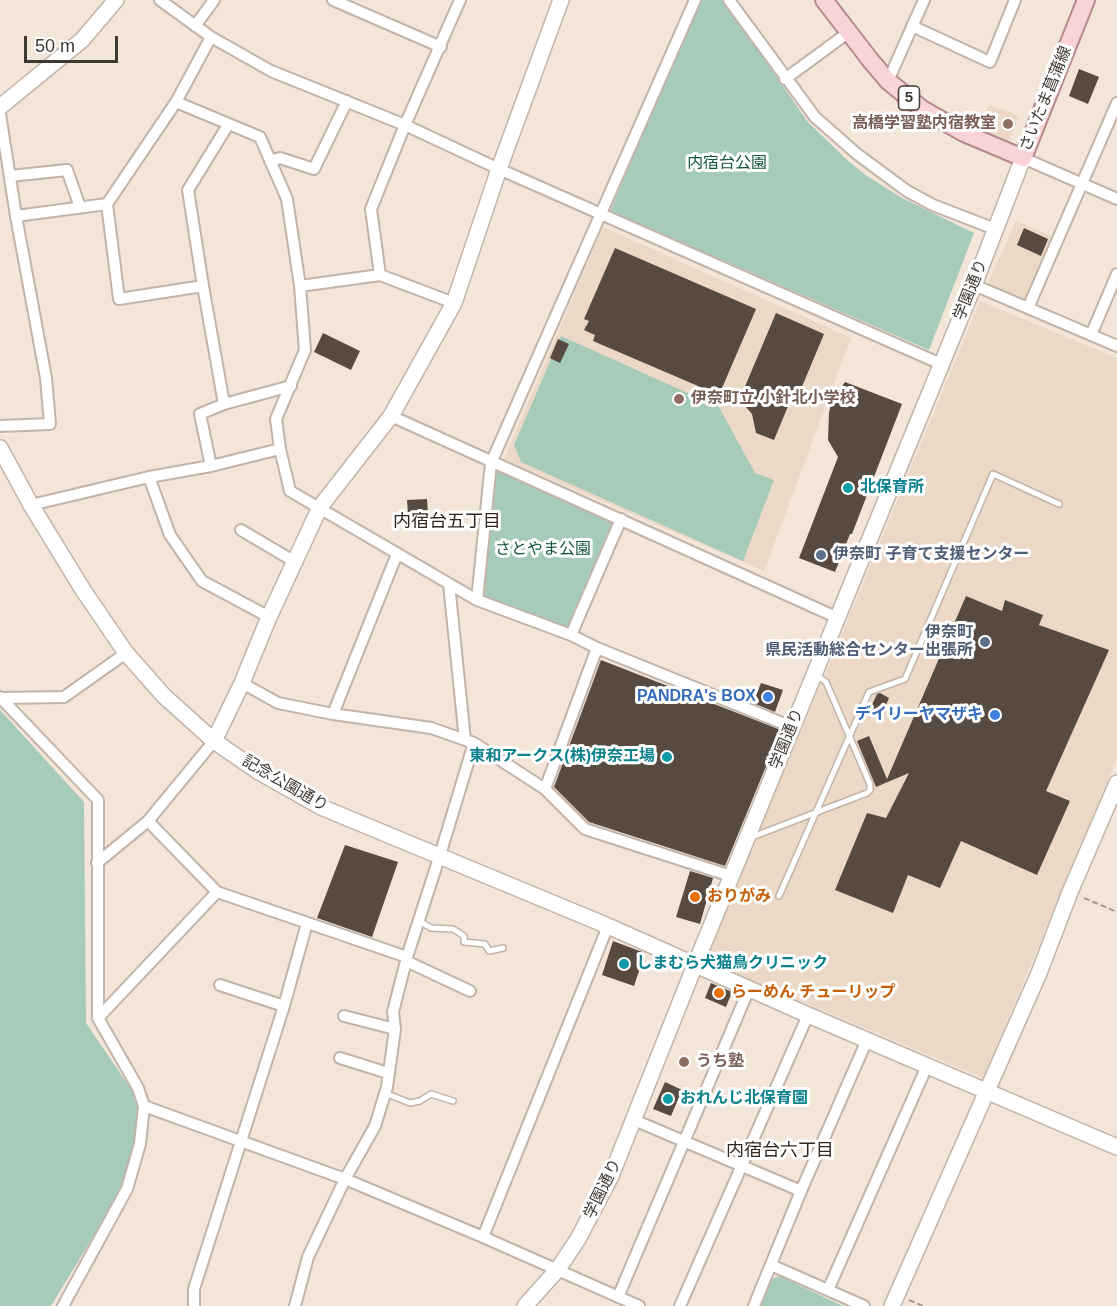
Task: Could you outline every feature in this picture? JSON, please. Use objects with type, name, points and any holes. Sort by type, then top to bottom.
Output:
[{"type":"main road","name":"さいたま菖蒲線","points":[[824,0],[888,81],[922,109],[964,133],[1023,158],[1086,0]]},
{"type":"street","points":[[0,106],[82,40],[116,0]]},
{"type":"street","points":[[160,0],[211,37],[271,71],[405,125],[941,364]]},
{"type":"street","points":[[195,26],[214,0]]},
{"type":"street","points":[[333,0],[353,4],[441,46]]},
{"type":"street","points":[[380,275],[371,209],[460,0]]},
{"type":"street","points":[[97,863],[148,821],[214,741],[320,507],[391,416],[454,303],[561,0]]},
{"type":"street","points":[[477,600],[491,462],[695,0]]},
{"type":"street","points":[[729,0],[815,117],[872,167],[907,191],[933,205],[995,229]]},
{"type":"street","points":[[888,81],[924,0]]},
{"type":"street","points":[[912,26],[990,62],[1015,0]]},
{"type":"street","points":[[785,79],[849,32]]},
{"type":"street","points":[[202,286],[119,299],[107,204],[176,102],[211,37]]},
{"type":"street","points":[[270,161],[280,158],[314,169],[347,101]]},
{"type":"street","points":[[176,102],[260,137],[287,199],[300,285],[305,350],[276,419],[280,450],[290,491],[477,600],[792,727]]},
{"type":"street","points":[[1028,308],[1117,103]]},
{"type":"street","points":[[0,114],[46,378],[50,424],[0,426]]},
{"type":"street","points":[[224,404],[202,286],[188,190],[228,125]]},
{"type":"street","points":[[1023,158],[1117,199]]},
{"type":"street","name":"学園通り","points":[[525,1306],[558,1269],[578,1239],[611,1176],[731,876],[974,285],[1023,158]]},
{"type":"street","points":[[10,176],[67,170],[80,207]]},
{"type":"street","points":[[16,216],[107,204]]},
{"type":"street","points":[[1091,335],[1117,274]]},
{"type":"street","points":[[300,285],[380,275],[454,303]]},
{"type":"street","points":[[974,285],[1117,346]]},
{"type":"street","points":[[211,466],[200,414],[224,404],[291,386]]},
{"type":"street","points":[[391,416],[838,618]]},
{"type":"street","name":"記念公園通り","points":[[0,448],[31,505],[83,590],[126,653],[165,696],[214,741],[259,772],[321,807],[608,926],[808,1015],[1117,1146]]},
{"type":"street","points":[[31,505],[149,477],[280,450]]},
{"type":"street","points":[[149,477],[170,535],[202,581],[269,617]]},
{"type":"street","points":[[571,636],[621,519]]},
{"type":"street","points":[[242,530],[295,562]]},
{"type":"street","points":[[333,714],[397,554]]},
{"type":"street","points":[[295,1306],[308,1257],[345,1179],[375,1126],[387,1087],[395,1029],[393,1012],[406,959],[440,855],[469,742],[449,584]]},
{"type":"street","points":[[544,789],[597,648]]},
{"type":"street","points":[[0,698],[64,697],[126,653]]},
{"type":"street","points":[[242,683],[278,703],[333,714],[430,728],[469,742],[544,789],[585,829],[731,876]]},
{"type":"street","points":[[0,698],[98,800],[98,1018],[138,1088],[144,1106],[140,1144],[127,1189],[63,1306]]},
{"type":"street","points":[[892,1306],[1039,974],[1070,892],[1117,783]]},
{"type":"street","points":[[148,821],[217,892],[406,959],[470,991]]},
{"type":"street","points":[[98,1018],[217,892]]},
{"type":"street","points":[[194,1306],[194,1289],[284,1006],[307,923]]},
{"type":"street","points":[[483,1237],[608,926]]},
{"type":"street","points":[[220,985],[284,1006]]},
{"type":"street","points":[[618,1297],[749,989]]},
{"type":"street","points":[[680,1306],[808,1015]]},
{"type":"street","points":[[344,1016],[395,1029]]},
{"type":"street","points":[[754,1306],[867,1040]]},
{"type":"street","points":[[340,1058],[388,1073]]},
{"type":"street","points":[[828,1290],[927,1066]]},
{"type":"street","points":[[144,1106],[345,1179],[558,1269],[639,1306]]},
{"type":"street","points":[[634,1120],[801,1191]]},
{"type":"street","points":[[771,1265],[864,1306]]},
{"type":"lane","points":[[779,896],[869,692],[905,679],[993,474],[1059,504]]},
{"type":"lane","points":[[748,839],[870,790],[870,784],[826,682],[814,674]]},
{"type":"lane","points":[[419,921],[431,928],[453,929],[464,936],[464,942],[485,944],[489,951],[503,948]]},
{"type":"lane","points":[[385,1093],[410,1103],[420,1101],[431,1094],[453,1101]]},
{"type":"path","points":[[1070,892],[1117,912]]},
{"type":"shaded area","points":[[989,105],[1019,116],[1009,142],[979,131]]},
{"type":"shaded area","points":[[1016,221],[1054,237],[1027,303],[987,285]]},
{"type":"shaded area","name":"伊奈町立 小針北小学校","points":[[603,227],[851,338],[764,571],[504,459]]},
{"type":"shaded area","points":[[980,301],[1117,358],[1117,759],[983,1078],[704,960]]},
{"type":"green space","name":"内宿台公園","points":[[700,0],[724,0],[807,121],[848,161],[902,198],[974,233],[929,350],[610,211]]},
{"type":"green space","points":[[561,336],[719,407],[755,473],[774,480],[743,561],[521,462],[514,445]]},
{"type":"green space","name":"さとやま公園","points":[[491,463],[621,519],[571,635],[477,600]]},
{"type":"green space","points":[[0,710],[84,802],[86,1023],[135,1095],[138,1112],[135,1143],[119,1194],[51,1306],[0,1306]]},
{"type":"green space","points":[[779,1276],[843,1306],[760,1306],[772,1279]]},
{"type":"building","points":[[1079,69],[1099,77],[1088,104],[1069,96]]},
{"type":"building","points":[[1024,228],[1048,239],[1041,256],[1017,245]]},
{"type":"building","points":[[615,248],[756,309],[719,395],[593,341],[595,335],[584,330],[589,321],[584,319]]},
{"type":"building","points":[[776,313],[824,334],[796,401],[791,399],[774,440],[756,433],[752,414],[738,403]]},
{"type":"building","points":[[323,333],[360,351],[351,370],[314,352]]},
{"type":"building","points":[[558,339],[569,344],[560,363],[550,358]]},
{"type":"building","name":"北保育所","points":[[845,382],[902,404],[835,572],[799,558],[838,457],[828,440],[829,413],[831,403]]},
{"type":"building","points":[[427,499],[429,527],[409,528],[407,500]]},
{"type":"building","points":[[966,596],[1002,611],[1005,600],[1043,615],[1039,625],[1109,650],[1046,791],[1070,801],[1037,875],[961,841],[940,888],[908,875],[893,913],[835,890],[867,813],[886,818],[909,773],[876,787],[857,741],[869,736],[887,779]]},
{"type":"building","name":"東和アークス(株)伊奈工場","points":[[601,660],[781,730],[725,866],[589,822],[554,787]]},
{"type":"building","name":"PANDRA's BOX","points":[[761,683],[783,690],[775,712],[753,703]]},
{"type":"building","points":[[880,693],[889,698],[879,722],[870,709],[877,694]]},
{"type":"building","points":[[345,845],[398,862],[372,937],[317,918]]},
{"type":"building","name":"おりがみ","points":[[690,871],[713,878],[700,924],[676,917]]},
{"type":"building","name":"しまむら犬猫鳥クリニック","points":[[613,941],[645,953],[634,986],[602,975]]},
{"type":"building","name":"らーめん チューリップ","points":[[711,983],[732,992],[726,1007],[705,998]]},
{"type":"building","name":"おれんじ北保育園","points":[[665,1082],[682,1090],[671,1116],[653,1109]]},
{"type":"place","name":"高橋学習塾内宿教室","points":[[1008,124]]},
{"type":"place","name":"伊奈町立 小針北小学校","points":[[679,399]]},
{"type":"place","name":"北保育所","points":[[848,488]]},
{"type":"place","name":"伊奈町 子育て支援センター","points":[[821,555]]},
{"type":"place","name":"伊奈町 県民活動総合センター出張所","points":[[985,642]]},
{"type":"place","name":"PANDRA's BOX","points":[[768,697]]},
{"type":"place","name":"デイリーヤマザキ","points":[[995,715]]},
{"type":"place","name":"東和アークス(株)伊奈工場","points":[[667,757]]},
{"type":"place","name":"おりがみ","points":[[695,897]]},
{"type":"place","name":"しまむら犬猫鳥クリニック","points":[[624,964]]},
{"type":"place","name":"らーめん チューリップ","points":[[719,993]]},
{"type":"place","name":"うち塾","points":[[684,1062]]},
{"type":"place","name":"おれんじ北保育園","points":[[668,1099]]},
{"type":"district","name":"内宿台五丁目","points":[[447,522]]},
{"type":"district","name":"内宿台六丁目","points":[[780,1151]]}]
